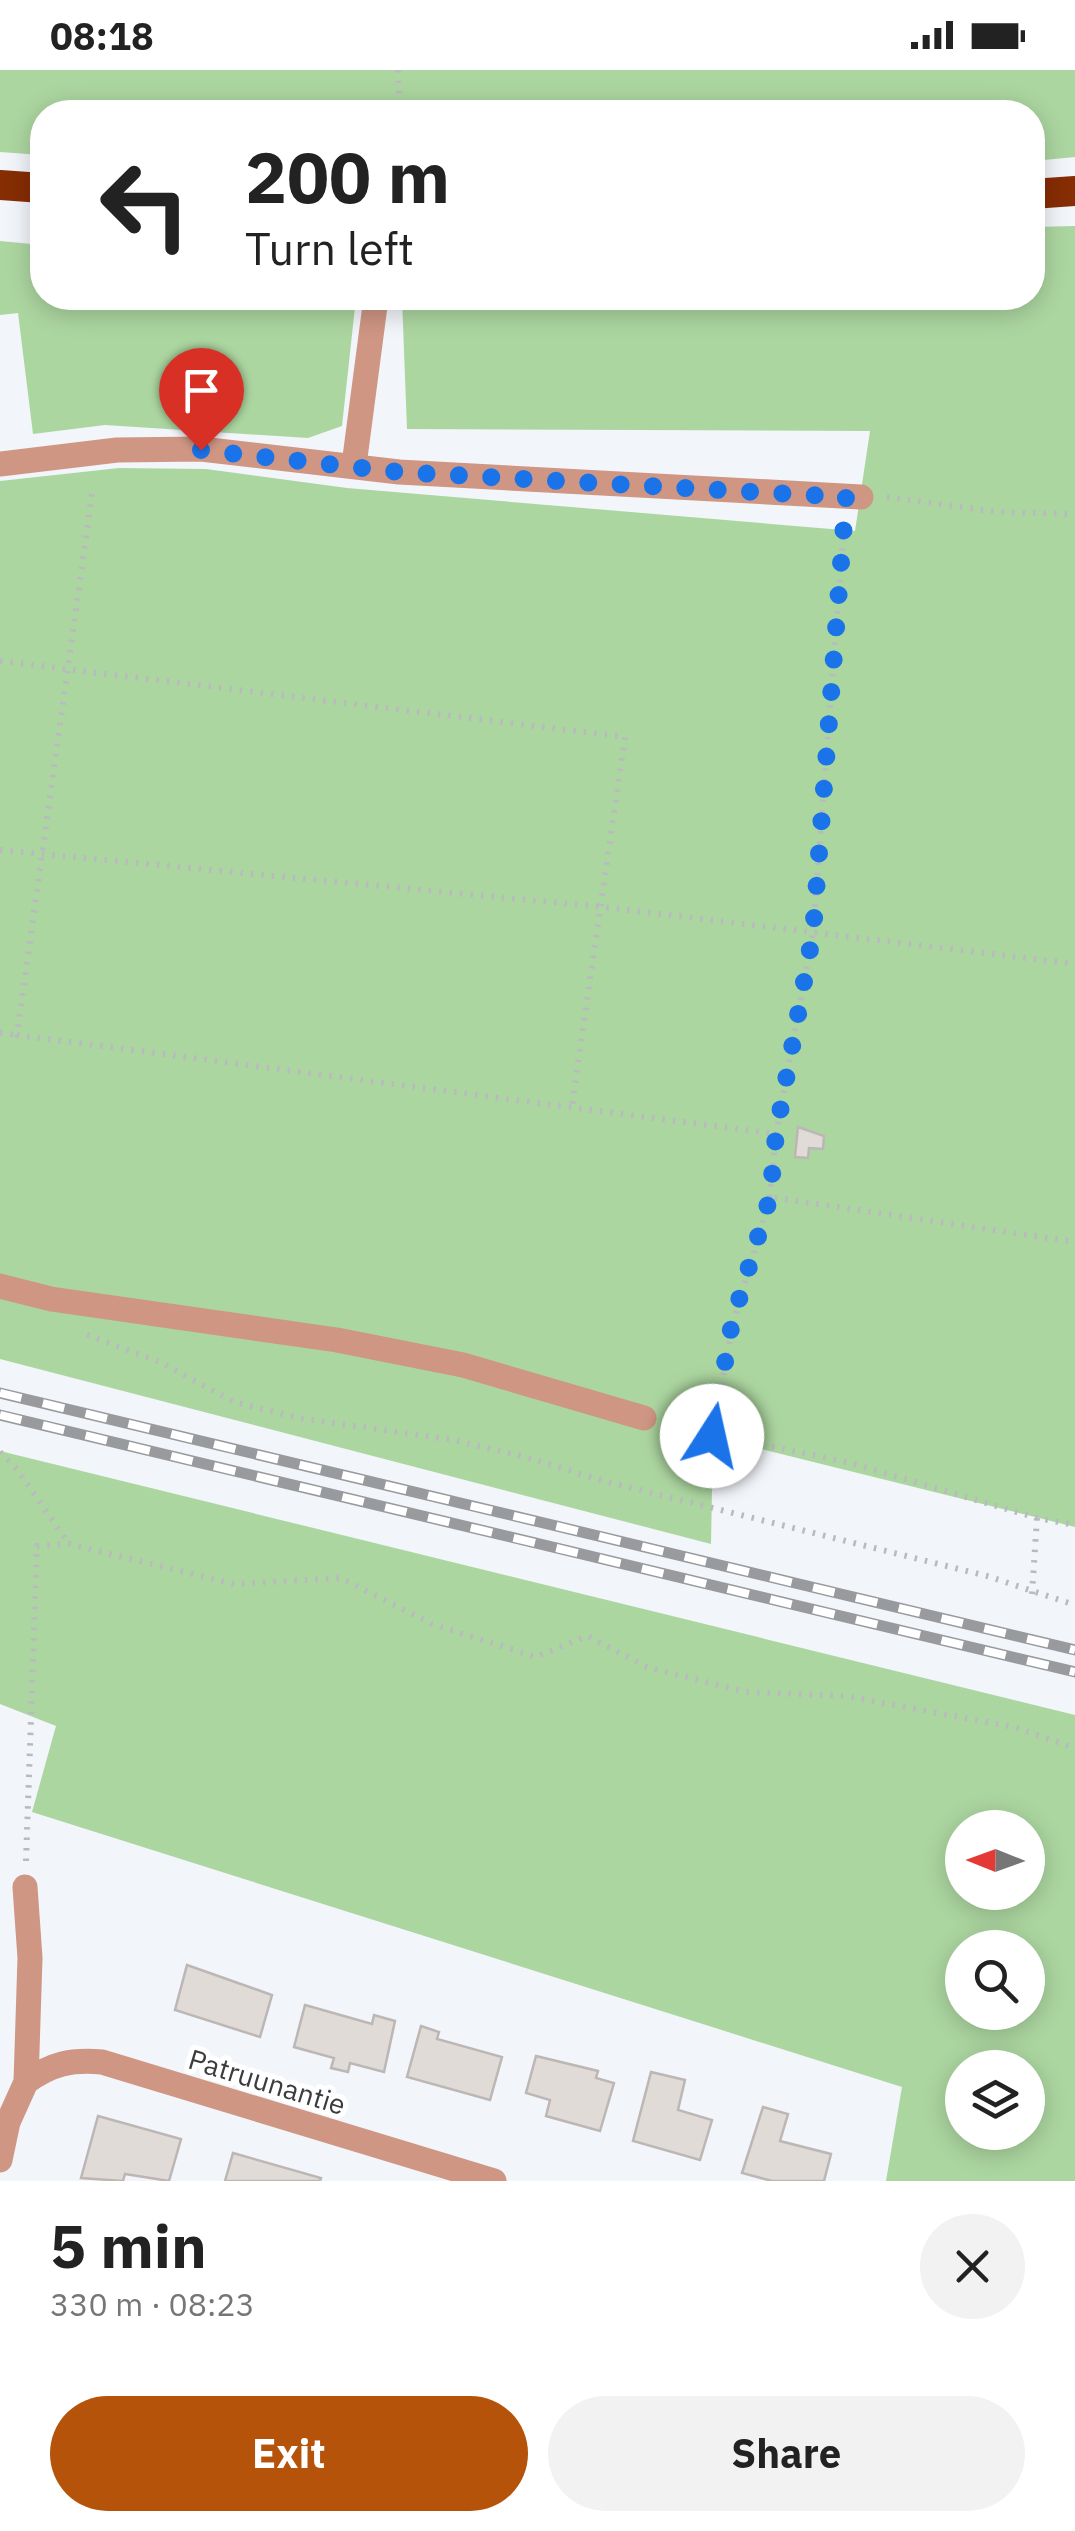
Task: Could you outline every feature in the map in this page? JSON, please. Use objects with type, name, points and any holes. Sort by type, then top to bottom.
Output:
[{"type":"highway","points":[[0,184],[30,187]]},
{"type":"highway","points":[[1045,193],[1075,191]]},
{"type":"street","points":[[354,465],[374,310]]},
{"type":"street","points":[[0,464],[117,450],[201,450],[399,472],[853,497]]},
{"type":"street","points":[[0,1286],[51,1299],[336,1340],[463,1364],[644,1418]]},
{"type":"street","points":[[0,2160],[4,2120],[26,2082],[24,2012],[30,1958],[25,1887]]},
{"type":"street","name":"Patruunantie","points":[[26,2082],[46,2068],[75,2059],[102,2062],[494,2181]]},
{"type":"path","points":[[398,70],[399,100]]},
{"type":"path","points":[[18,1035],[92,494]]},
{"type":"path","points":[[712,1436],[732,1323],[770,1197],[776,1134],[813,933],[853,497],[906,498],[998,512],[1075,514]]},
{"type":"path","points":[[0,661],[625,738],[604,907],[572,1105]]},
{"type":"path","points":[[0,850],[604,907],[1075,964]]},
{"type":"path","points":[[0,1033],[776,1134]]},
{"type":"path","points":[[770,1197],[1075,1242]]},
{"type":"path","points":[[51,1299],[65,1319],[89,1336],[160,1362],[234,1402],[298,1418],[453,1440],[525,1457],[604,1481],[987,1576],[1032,1594],[1075,1605]]},
{"type":"path","points":[[644,1418],[712,1436],[851,1463],[1038,1518],[1075,1525]]},
{"type":"path","points":[[0,1452],[18,1469],[70,1544]]},
{"type":"path","points":[[1032,1594],[1038,1518]]},
{"type":"path","points":[[25,1887],[36,1546],[70,1544],[234,1584],[340,1578],[432,1624],[536,1657],[588,1636],[647,1667],[746,1692],[845,1696],[1014,1727],[1075,1748]]},
{"type":"green space","points":[[0,70],[1075,70],[1075,157],[1045,160],[1045,100],[30,100],[30,154],[0,152]]},
{"type":"green space","points":[[1075,226],[1075,1527],[713,1437],[711,1544],[0,1359],[0,481],[119,468],[206,469],[347,488],[855,531],[870,431],[407,429],[402,310],[1045,310],[1045,227]]},
{"type":"green space","points":[[0,241],[30,244],[30,310],[355,310],[342,426],[308,438],[105,425],[33,434],[18,313],[0,315]]},
{"type":"green space","points":[[0,1451],[1075,1715],[1075,2181],[886,2181],[902,2087],[32,1812],[56,1726],[0,1704]]},
{"type":"building","points":[[798,1127],[824,1136],[823,1149],[809,1148],[808,1158],[795,1157]]},
{"type":"building","points":[[187,1965],[272,1995],[260,2037],[175,2010]]},
{"type":"building","points":[[305,2005],[372,2024],[374,2015],[395,2021],[384,2072],[350,2063],[348,2072],[331,2068],[334,2058],[294,2047]]},
{"type":"building","points":[[421,2026],[439,2032],[437,2039],[502,2057],[490,2100],[407,2077]]},
{"type":"building","points":[[536,2056],[598,2071],[596,2078],[614,2083],[600,2131],[546,2116],[550,2100],[526,2093]]},
{"type":"building","points":[[651,2072],[685,2080],[678,2110],[712,2120],[700,2160],[633,2141]]},
{"type":"building","points":[[763,2107],[788,2114],[780,2141],[831,2154],[824,2181],[772,2181],[742,2173]]},
{"type":"building","points":[[98,2116],[181,2139],[169,2181],[125,2174],[123,2181],[81,2178]]},
{"type":"building","points":[[233,2153],[321,2178],[225,2181]]},
{"type":"railway","points":[[0,1393],[1075,1650]]},
{"type":"railway","points":[[0,1415],[1075,1672]]},
{"type":"route","points":[[201,450],[399,472],[846,497],[813,933],[776,1134],[770,1197],[732,1323],[712,1436]]}]
